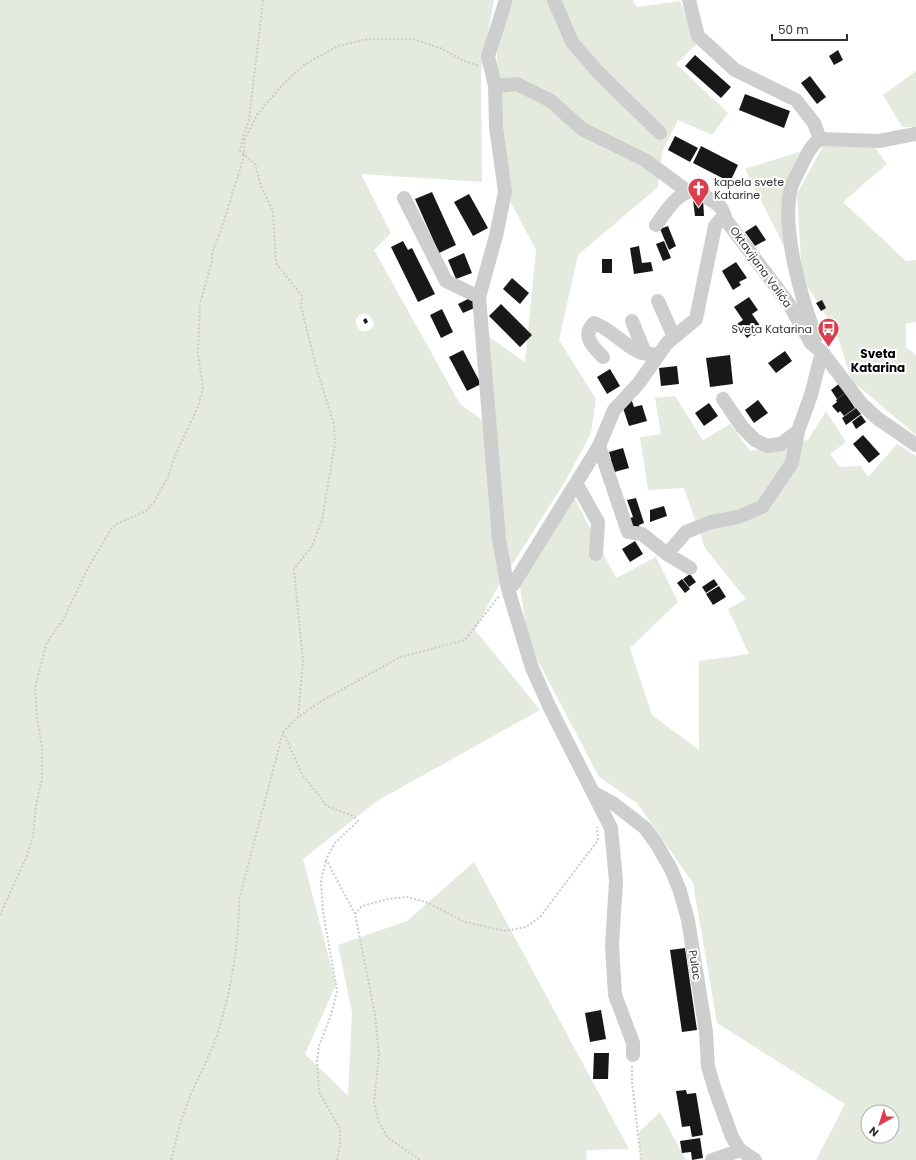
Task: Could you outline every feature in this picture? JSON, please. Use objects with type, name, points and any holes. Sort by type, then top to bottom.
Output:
[{"type":"street","points":[[506,0],[488,56],[495,86],[496,127],[505,192],[496,236],[479,297],[499,539],[508,589],[532,668],[550,708],[611,828],[616,881],[612,945],[615,995],[633,1043],[633,1055]]},
{"type":"street","points":[[554,0],[572,42],[597,71],[660,133]]},
{"type":"street","points":[[689,0],[698,36],[735,70],[796,100],[814,123],[820,139]]},
{"type":"street","points":[[495,86],[517,84],[551,101],[582,129],[645,160],[683,188],[686,192],[672,204],[656,225]]},
{"type":"street","points":[[667,554],[686,532],[711,522],[738,517],[762,507],[792,463],[798,431],[812,395],[822,352],[809,320],[795,266],[788,215],[791,188],[814,144],[820,139],[879,141],[916,134]]},
{"type":"street","name":"Oktavijana Valića","points":[[686,192],[699,192],[722,206],[726,220],[789,304],[811,343],[822,352],[861,403],[877,418],[916,445]]},
{"type":"street","points":[[404,198],[446,281],[479,297]]},
{"type":"street","name":"Oktavijana Valića","points":[[508,589],[513,585],[599,446],[614,410],[639,383],[651,354],[696,320],[711,228],[719,221],[726,220]]},
{"type":"street","points":[[658,301],[674,337]]},
{"type":"street","points":[[632,321],[651,354]]},
{"type":"street","points":[[603,357],[593,347],[588,337],[589,329],[594,323],[605,327],[629,345],[651,354]]},
{"type":"street","points":[[723,399],[742,427],[755,440],[767,446],[782,444],[798,431]]},
{"type":"street","points":[[599,446],[628,532],[642,534],[667,554],[690,568]]},
{"type":"street","points":[[576,483],[598,522],[596,554]]},
{"type":"street","name":"Pulac","points":[[594,793],[614,804],[645,828],[656,843],[680,891],[695,964],[706,1032],[708,1067],[732,1137],[741,1150],[755,1160]]},
{"type":"street","points":[[712,1160],[741,1150]]},
{"type":"path","points":[[0,915],[26,858],[33,836],[36,805],[42,779],[42,759],[35,687],[47,642],[63,620],[90,562],[110,531],[116,524],[146,511],[154,502],[168,477],[176,453],[198,407],[203,388],[198,353],[200,304],[212,261],[212,253],[220,233],[243,160],[240,146],[249,120],[263,0]]},
{"type":"path","points":[[242,153],[246,139],[257,115],[284,83],[304,65],[338,46],[368,39],[413,39],[440,48],[477,66],[491,67]]},
{"type":"path","points":[[242,153],[255,164],[261,186],[273,211],[276,263],[302,296],[301,307],[317,370],[334,424],[335,443],[322,520],[312,546],[294,569],[302,654],[298,716]]},
{"type":"path","points":[[171,1160],[187,1104],[218,1032],[234,964],[239,924],[239,900],[283,732],[298,716],[400,657],[465,640],[480,623],[498,597],[508,589]]},
{"type":"path","points":[[283,732],[302,774],[327,806],[353,816],[358,821],[335,843],[326,859],[321,880],[323,912],[337,991],[319,1046],[317,1061],[319,1092],[340,1129],[340,1145],[337,1160]]},
{"type":"path","points":[[355,914],[362,906],[388,899],[407,897],[426,902],[464,922],[504,930],[526,927],[540,917],[598,840],[597,825]]},
{"type":"path","points":[[326,859],[355,914],[375,1014],[379,1055],[374,1103],[378,1120],[387,1137],[420,1160]]},
{"type":"path","points":[[633,1055],[632,1082],[642,1160]]},
{"type":"shaded area","points":[[0,0],[494,0],[481,72],[482,182],[361,174],[391,233],[374,250],[460,404],[486,423],[475,327],[525,362],[536,250],[499,180],[497,46],[514,0],[633,0],[637,7],[680,1],[698,43],[676,64],[728,113],[712,135],[678,120],[662,152],[658,187],[578,255],[559,340],[596,399],[591,433],[566,480],[496,590],[475,630],[540,710],[377,801],[303,859],[336,985],[305,1054],[348,1096],[352,1012],[338,945],[407,921],[474,862],[629,1149],[587,1150],[586,1160],[0,1160]],"holes":[[[365,313],[371,317],[374,325],[369,331],[360,330],[356,323],[356,319],[359,315]]]},
{"type":"shaded area","points":[[916,71],[916,127],[902,127],[883,95]]},
{"type":"shaded area","points":[[873,145],[887,164],[843,202],[906,261],[916,260],[916,322],[906,324],[906,347],[916,355],[916,435],[852,381],[836,331],[802,278],[797,194],[823,146]]},
{"type":"shaded area","points":[[799,152],[787,181],[792,262],[745,169]]},
{"type":"shaded area","points":[[675,396],[703,440],[730,424],[750,451],[808,440],[826,411],[846,442],[830,454],[840,467],[861,466],[868,477],[897,444],[916,456],[916,1160],[816,1160],[845,1104],[717,1023],[693,883],[637,803],[599,777],[528,642],[520,586],[574,497],[616,578],[656,557],[678,602],[630,648],[652,715],[699,750],[699,661],[749,654],[728,609],[746,599],[705,548],[684,488],[648,490],[640,437],[661,434],[655,398]]},
{"type":"shaded area","points":[[660,1112],[686,1160],[641,1160],[639,1132]]},
{"type":"building","points":[[838,50],[843,60],[834,65],[829,56]]},
{"type":"building","points":[[695,55],[731,87],[721,98],[685,66]]},
{"type":"building","points":[[810,76],[826,97],[817,104],[801,83]]},
{"type":"building","points":[[745,94],[790,111],[784,128],[739,110]]},
{"type":"building","points":[[675,136],[698,148],[690,162],[668,150]]},
{"type":"building","points":[[701,146],[738,165],[730,182],[693,163]]},
{"type":"building","points":[[432,192],[456,245],[439,253],[415,199]]},
{"type":"building","points":[[469,194],[488,228],[473,236],[454,202]]},
{"type":"building","name":"kapela svete Katarine","points":[[703,199],[704,216],[695,216],[693,200]]},
{"type":"building","points":[[756,225],[766,240],[755,246],[745,232]]},
{"type":"building","points":[[668,226],[676,246],[669,250],[660,229]]},
{"type":"building","points":[[403,241],[408,250],[412,248],[435,294],[418,302],[391,247]]},
{"type":"building","points":[[664,241],[671,258],[663,261],[656,244]]},
{"type":"building","points":[[639,246],[642,263],[651,262],[653,271],[634,274],[630,248]]},
{"type":"building","points":[[464,253],[472,273],[456,279],[448,260]]},
{"type":"building","points":[[602,259],[612,259],[612,273],[602,273]]},
{"type":"building","points":[[736,262],[747,278],[739,282],[741,285],[733,290],[722,271]]},
{"type":"building","points":[[512,278],[529,293],[520,304],[503,289]]},
{"type":"building","points":[[474,296],[479,306],[463,313],[458,304]]},
{"type":"building","points":[[749,297],[758,310],[752,314],[763,330],[754,336],[752,334],[747,338],[737,324],[743,320],[734,307]]},
{"type":"building","points":[[822,300],[826,308],[821,311],[816,303]]},
{"type":"building","points":[[501,304],[532,335],[520,347],[489,316]]},
{"type":"building","points":[[442,309],[453,332],[441,338],[430,315]]},
{"type":"building","points":[[366,318],[368,322],[365,324],[363,320]]},
{"type":"building","points":[[463,350],[481,384],[467,391],[449,357]]},
{"type":"building","points":[[785,351],[792,361],[776,373],[768,363]]},
{"type":"building","points":[[730,355],[733,384],[710,387],[706,358]]},
{"type":"building","points":[[677,366],[679,384],[661,386],[659,368]]},
{"type":"building","points":[[610,369],[620,386],[607,394],[597,377]]},
{"type":"building","points":[[840,383],[846,392],[837,399],[831,390]]},
{"type":"building","points":[[845,393],[855,408],[844,416],[840,411],[838,413],[832,406],[837,402],[836,400]]},
{"type":"building","points":[[631,398],[634,407],[642,405],[647,421],[629,426],[622,405]]},
{"type":"building","points":[[758,400],[768,413],[754,423],[745,410]]},
{"type":"building","points":[[709,403],[718,416],[704,426],[695,413]]},
{"type":"building","points":[[856,408],[861,414],[846,425],[842,418]]},
{"type":"building","points":[[861,415],[866,422],[856,429],[852,422]]},
{"type":"building","points":[[863,435],[880,454],[869,463],[853,444]]},
{"type":"building","points":[[623,448],[629,468],[611,473],[607,460],[611,459],[609,452]]},
{"type":"building","points":[[636,498],[644,523],[639,525],[640,530],[635,531],[625,520],[633,517],[627,500]]},
{"type":"building","points":[[664,506],[667,516],[650,522],[650,510]]},
{"type":"building","points":[[635,541],[643,554],[630,562],[622,549]]},
{"type":"building","points":[[690,574],[696,582],[689,587],[683,579]]},
{"type":"building","points":[[682,579],[690,589],[685,593],[677,583]]},
{"type":"building","points":[[714,579],[718,585],[706,593],[702,587]]},
{"type":"building","points":[[719,586],[726,597],[713,605],[706,594]]},
{"type":"building","points":[[685,948],[697,1030],[682,1032],[670,950]]},
{"type":"building","points":[[601,1010],[606,1039],[590,1042],[585,1013]]},
{"type":"building","points":[[594,1053],[609,1053],[608,1079],[593,1079]]},
{"type":"building","points":[[686,1090],[687,1094],[696,1093],[703,1135],[692,1137],[690,1126],[682,1127],[676,1091]]},
{"type":"building","points":[[700,1138],[703,1158],[692,1160],[691,1152],[682,1153],[680,1141]]},
{"type":"place","name":"kapela svete Katarine","points":[[699,208]]},
{"type":"place","name":"Sveta Katarina","points":[[828,348]]},
{"type":"district","name":"Sveta Katarina","points":[[878,360]]}]
